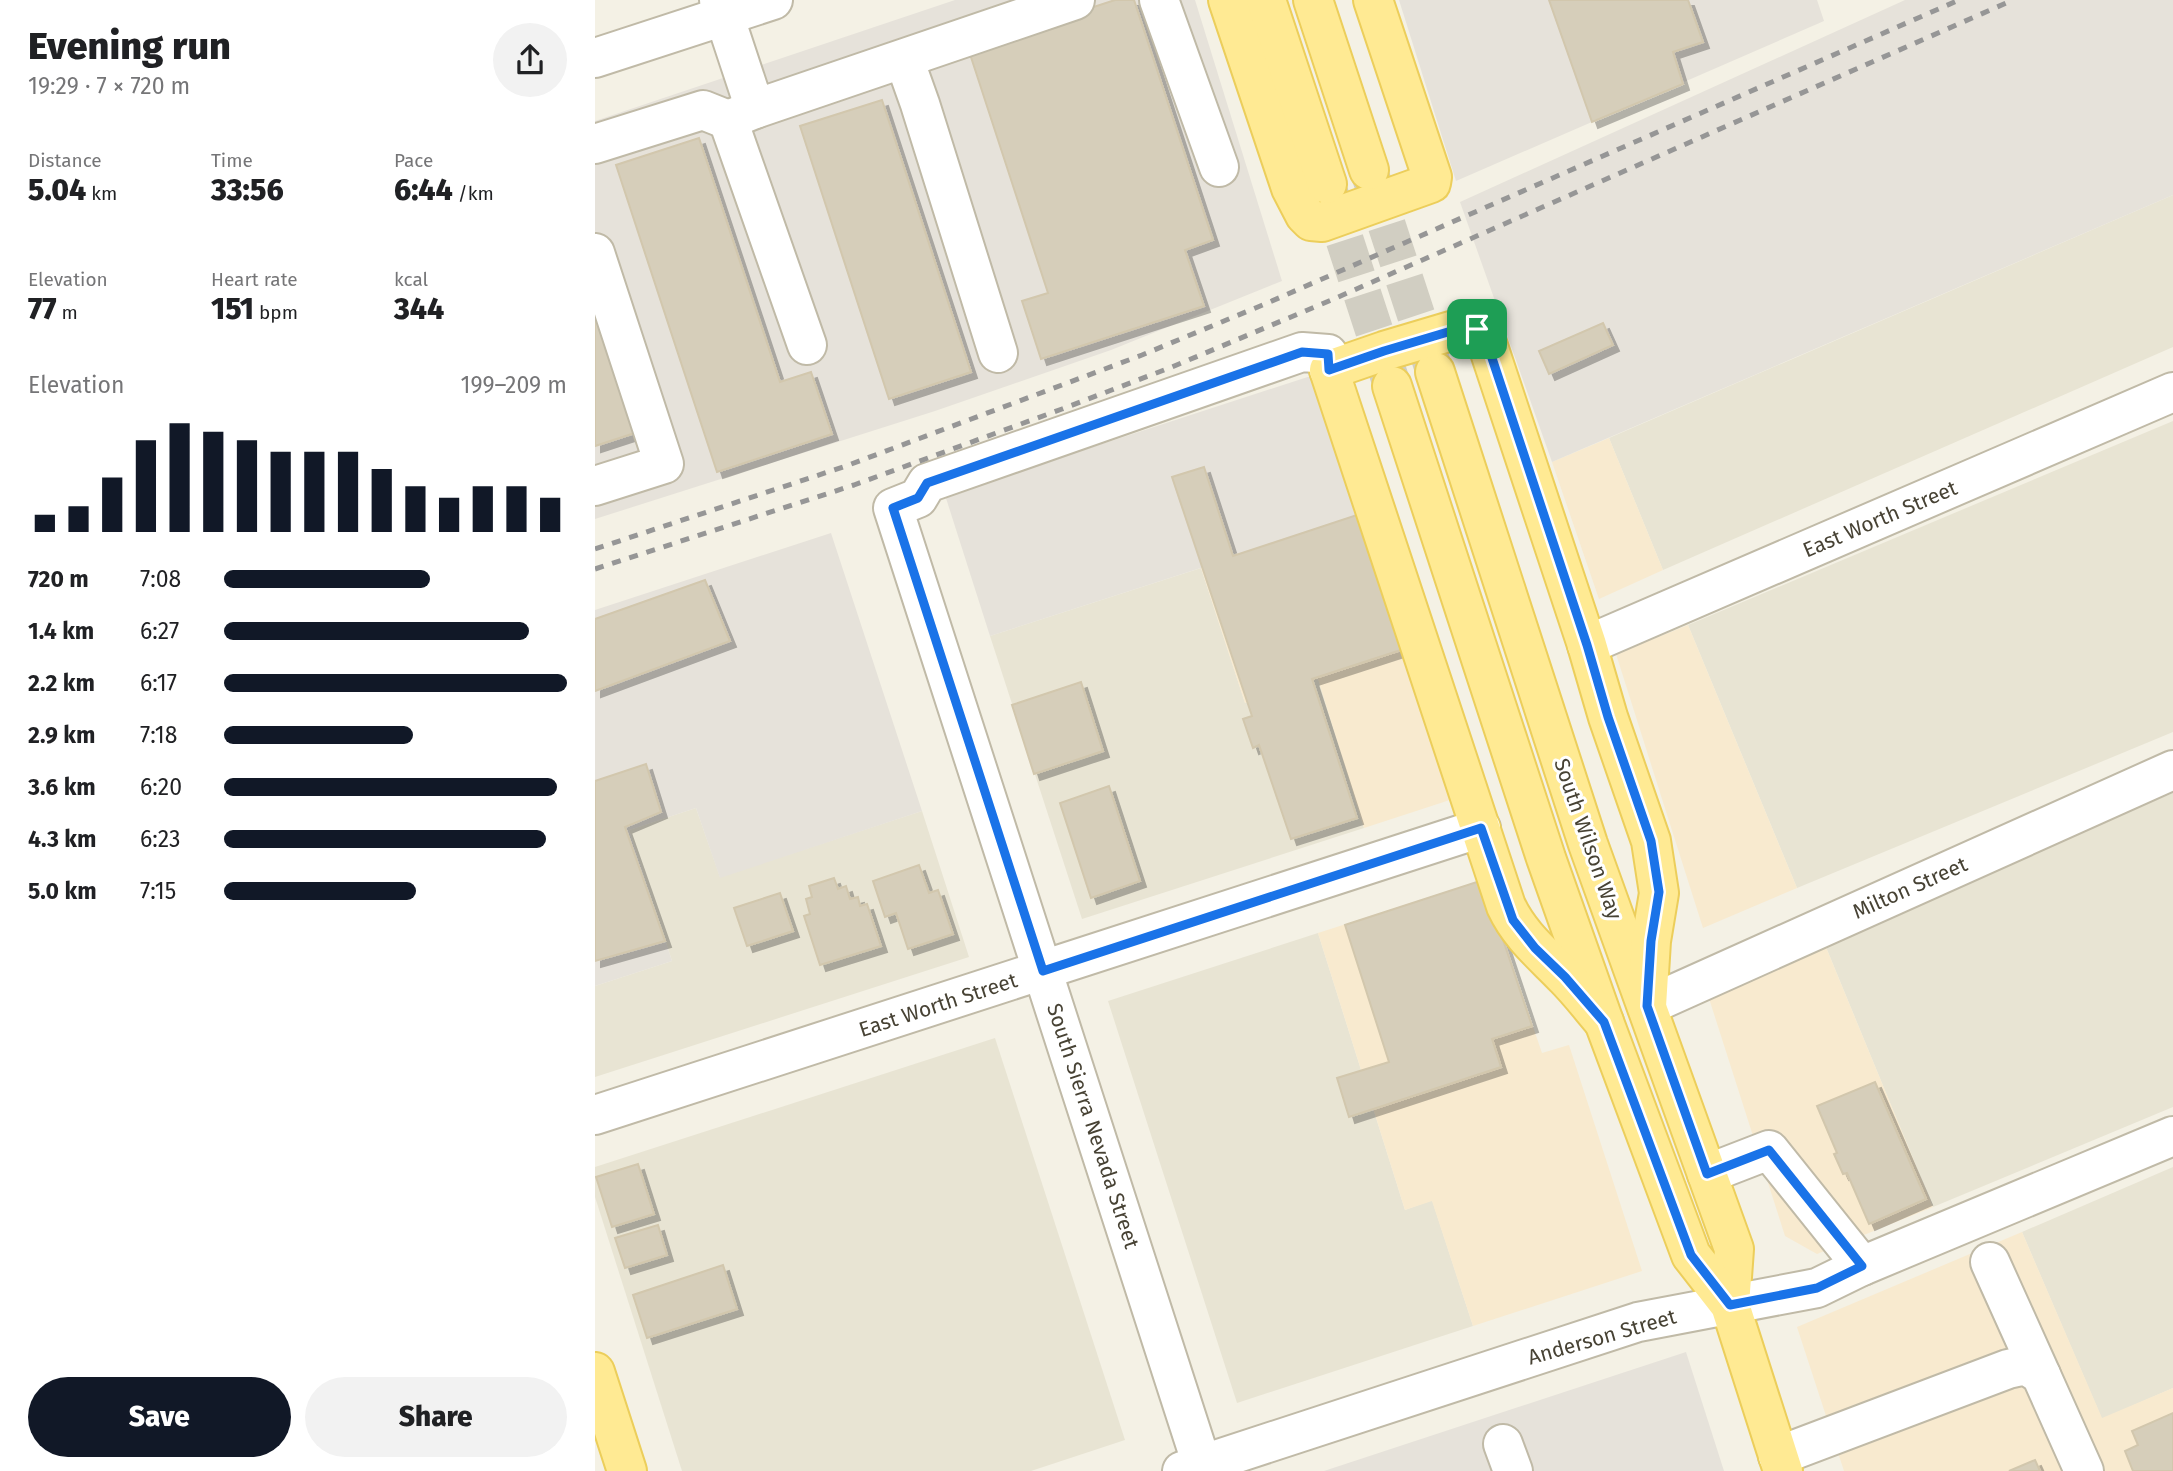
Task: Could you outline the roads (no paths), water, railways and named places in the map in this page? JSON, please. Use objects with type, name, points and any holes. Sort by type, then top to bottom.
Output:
[{"type":"main road","points":[[1228,0],[1291,188],[1305,215],[1311,221],[1322,222],[1431,183],[1432,177],[1373,0]]},
{"type":"main road","points":[[1266,0],[1327,184]]},
{"type":"main road","points":[[1313,0],[1369,170]]},
{"type":"main road","points":[[1604,1022],[1565,977],[1535,948],[1513,920],[1329,370],[1468,326],[1477,329],[1485,337],[1651,841],[1659,892],[1651,941],[1647,1006]]},
{"type":"main road","name":"South Wilson Way","points":[[1435,372],[1588,844],[1734,1249],[1730,1305]]},
{"type":"main road","name":"South Wilson Way","points":[[1392,386],[1546,858],[1604,1022],[1691,1255],[1730,1305],[1781,1463]]},
{"type":"main road","points":[[595,1372],[627,1471]]},
{"type":"street","points":[[595,58],[721,8],[773,0]]},
{"type":"street","points":[[595,144],[703,110],[742,114],[1075,0]]},
{"type":"street","points":[[1159,0],[1219,167]]},
{"type":"street","points":[[721,8],[742,114],[807,345]]},
{"type":"street","points":[[904,59],[998,353]]},
{"type":"street","points":[[595,253],[664,464],[595,486]]},
{"type":"street","name":"South Sierra Nevada Street","points":[[1192,1468],[1043,971],[893,508],[918,498],[927,483],[1302,352],[1328,354],[1329,370]]},
{"type":"street","name":"East Worth Street","points":[[1587,645],[2173,393]]},
{"type":"street","name":"Milton Street","points":[[1647,1006],[2173,770]]},
{"type":"street","name":"East Worth Street","points":[[595,1115],[1481,828]]},
{"type":"street","name":"Anderson Street","points":[[1192,1468],[1638,1322],[1817,1288],[1862,1266],[2173,1136]]},
{"type":"street","points":[[1707,1174],[1769,1150],[1862,1266]]},
{"type":"street","points":[[1990,1262],[2084,1471]]},
{"type":"street","points":[[1781,1463],[2008,1369],[2026,1365],[2041,1375]]},
{"type":"tunnel","points":[[1369,171],[1434,370]]},
{"type":"tunnel","points":[[1327,186],[1391,382]]},
{"type":"railway","points":[[595,549],[846,466],[1142,355],[1265,304],[1959,0]]},
{"type":"railway","points":[[595,569],[854,485],[1172,367],[1336,298],[2013,0]]}]
